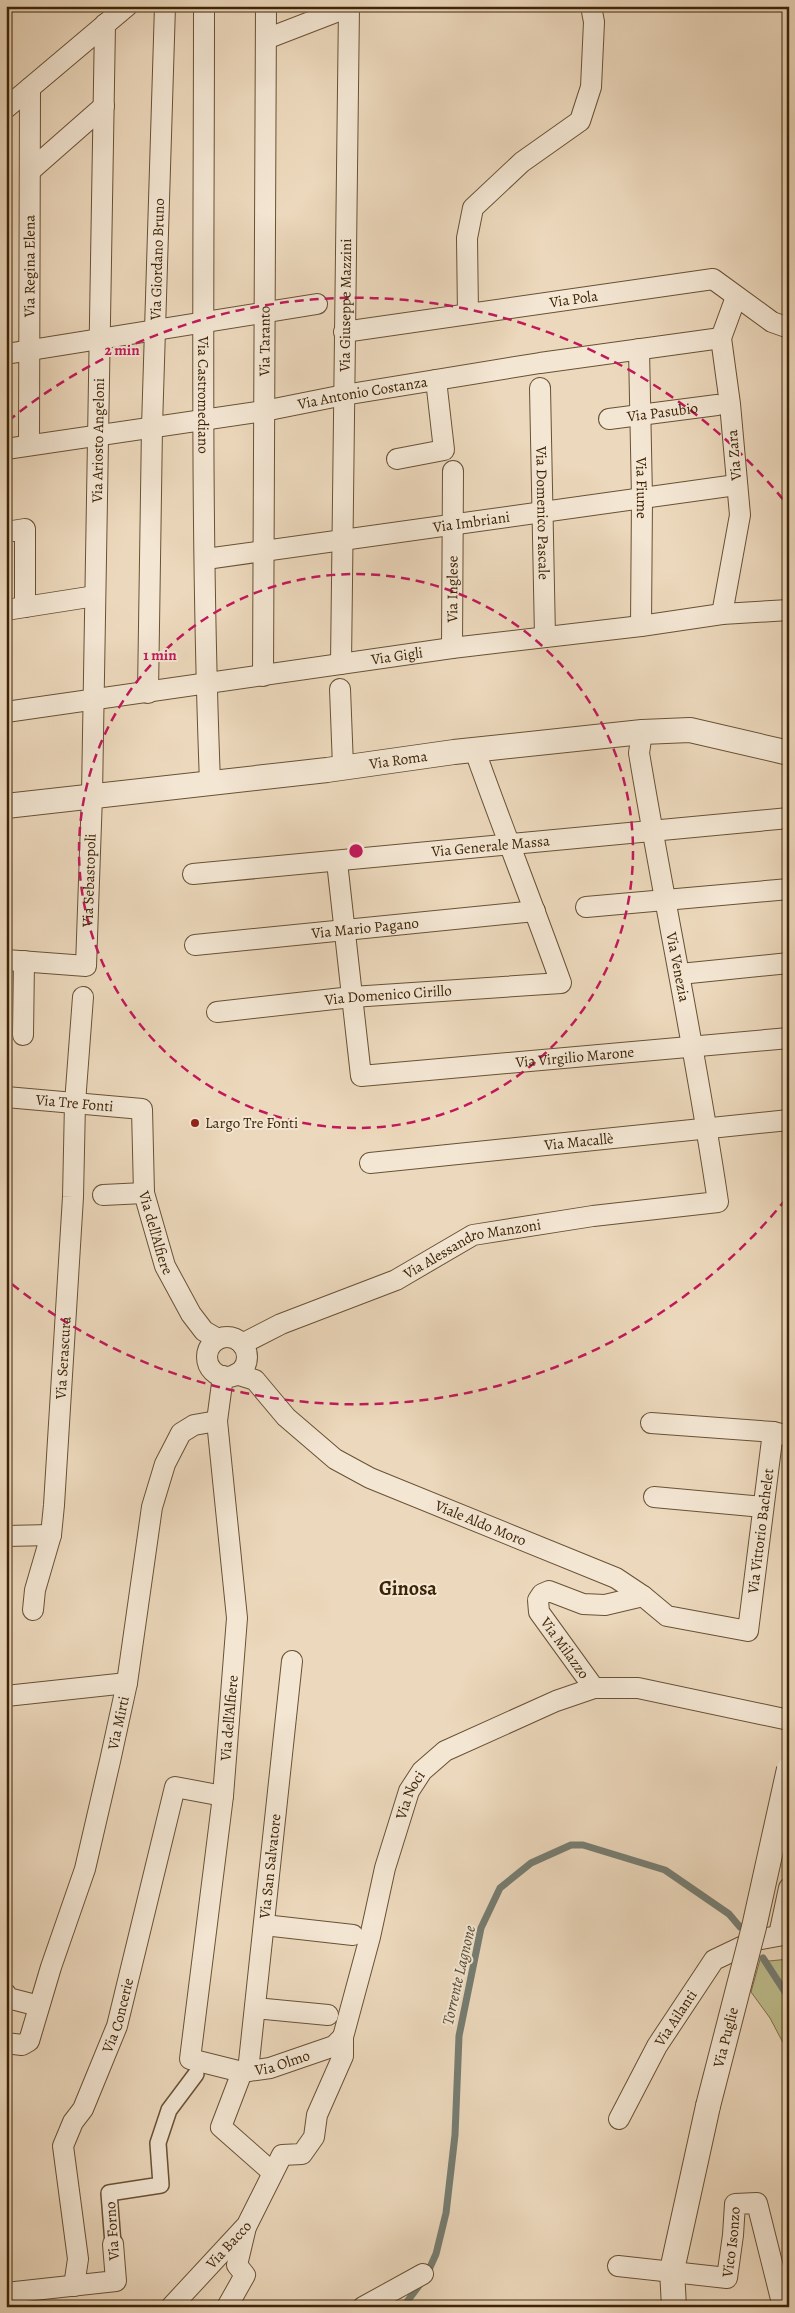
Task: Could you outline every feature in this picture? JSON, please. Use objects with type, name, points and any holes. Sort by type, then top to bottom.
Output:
[{"type":"street","points":[[6,108],[127,6]]},
{"type":"street","name":"Via Giordano Bruno","points":[[148,693],[152,427],[165,6]]},
{"type":"street","name":"Via Castromediano","points":[[204,6],[203,322],[206,685],[210,782]]},
{"type":"street","name":"Via Taranto","points":[[263,676],[263,312],[266,6]]},
{"type":"street","points":[[468,314],[467,238],[473,208],[522,162],[580,120],[591,87],[594,22],[591,6]]},
{"type":"street","points":[[266,39],[349,7]]},
{"type":"street","name":"Via Giuseppe Mazzini","points":[[341,664],[341,540],[349,7]]},
{"type":"street","name":"Via Ariosto Angeloni","points":[[92,796],[105,24]]},
{"type":"street","name":"Via Regina Elena","points":[[29,445],[30,88]]},
{"type":"street","points":[[30,171],[104,106]]},
{"type":"street","name":"Via Pola","points":[[344,332],[713,279],[772,322],[789,328]]},
{"type":"street","name":"Via Zara","points":[[722,614],[740,515],[730,404],[721,338],[736,297]]},
{"type":"street","points":[[6,354],[317,304]]},
{"type":"street","name":"Via Antonio Costanza","points":[[6,449],[264,411],[344,395],[436,380],[721,338]]},
{"type":"street","name":"Via Fiume","points":[[639,349],[642,498],[641,626]]},
{"type":"street","points":[[397,460],[444,450],[436,380]]},
{"type":"street","name":"Via Domenico Pascale","points":[[540,388],[545,637]]},
{"type":"street","name":"Via Pasubio","points":[[609,419],[716,405]]},
{"type":"street","name":"Via Inglese","points":[[452,648],[453,471]]},
{"type":"street","name":"Via Imbriani","points":[[206,559],[736,485]]},
{"type":"street","points":[[6,532],[25,529],[16,609],[95,596]]},
{"type":"street","name":"Via Gigli","points":[[6,712],[206,685],[452,648],[641,626],[722,614],[789,610]]},
{"type":"street","points":[[340,689],[343,766]]},
{"type":"street","name":"Via Roma","points":[[6,806],[642,732],[690,730],[789,752]]},
{"type":"street","name":"Via Venezia","points":[[642,732],[639,753],[694,1047],[718,1202]]},
{"type":"street","points":[[476,751],[508,845],[535,911]]},
{"type":"street","name":"Via Sebastopoli","points":[[15,960],[86,966],[92,796]]},
{"type":"street","name":"Via Generale Massa","points":[[193,874],[337,862],[789,818]]},
{"type":"street","points":[[337,862],[352,997]]},
{"type":"street","points":[[586,907],[789,889]]},
{"type":"street","name":"Via Mario Pagano","points":[[194,945],[535,911]]},
{"type":"street","name":"Via Domenico Cirillo","points":[[217,1012],[352,997],[561,983],[535,911]]},
{"type":"street","points":[[15,960],[23,1034]]},
{"type":"street","points":[[680,974],[789,963]]},
{"type":"street","points":[[75,1103],[83,997]]},
{"type":"street","name":"Via Virgilio Marone","points":[[352,997],[361,1076],[789,1038]]},
{"type":"street","name":"Via Tre Fonti","points":[[6,1097],[142,1109]]},
{"type":"street","name":"Via Serascura","points":[[33,1610],[35,1590],[51,1535],[56,1477],[73,1197],[75,1103]]},
{"type":"street","name":"Via dell'Alfiere","points":[[142,1109],[144,1193],[165,1266],[191,1314],[204,1331],[218,1339]]},
{"type":"street","name":"Via Macallè","points":[[370,1163],[789,1120]]},
{"type":"street","points":[[103,1195],[144,1193]]},
{"type":"street","name":"Via Alessandro Manzoni","points":[[242,1344],[281,1324],[396,1280],[473,1235],[593,1216],[718,1202]]},
{"type":"street","points":[[231,1337],[242,1344],[247,1354],[245,1366],[230,1375],[212,1370],[208,1359],[210,1347],[218,1339],[231,1337]]},
{"type":"street","name":"Via dell'Alfiere","points":[[193,2066],[223,1796],[237,1618],[217,1421],[230,1375]]},
{"type":"street","name":"Viale Aldo Moro","points":[[230,1375],[254,1380],[286,1417],[335,1459],[370,1478],[616,1578],[643,1596],[667,1616],[748,1631]]},
{"type":"street","name":"Via Mirti","points":[[14,2044],[29,2041],[85,1869],[127,1682],[152,1507],[165,1464],[181,1433],[194,1425],[217,1421]]},
{"type":"street","points":[[651,1423],[781,1434]]},
{"type":"street","name":"Via Vittorio Bachelet","points":[[748,1631],[764,1507],[781,1434]]},
{"type":"street","points":[[654,1497],[764,1507]]},
{"type":"street","points":[[6,1536],[51,1535]]},
{"type":"street","name":"Via Milazzo","points":[[594,1688],[539,1612],[538,1600],[542,1594],[549,1591],[583,1604],[605,1605],[643,1596]]},
{"type":"street","name":"Via San Salvatore","points":[[272,2172],[220,2128],[245,2071],[255,2008],[292,1661]]},
{"type":"street","points":[[6,1696],[127,1682]]},
{"type":"street","name":"Via Noci","points":[[272,2172],[282,2155],[302,2154],[314,2137],[317,2115],[343,2056],[343,2037],[370,1937],[387,1861],[409,1792],[422,1771],[445,1751],[556,1701],[594,1688],[638,1688],[789,1720]]},
{"type":"street","name":"Via Puglie","points":[[674,2307],[672,2270],[708,2106],[754,1927],[789,1769]]},
{"type":"street","name":"Via Concerie","points":[[74,2286],[78,2259],[63,2146],[73,2122],[83,2108],[117,2026],[175,1787],[223,1796]]},
{"type":"street","points":[[784,1934],[789,1888]]},
{"type":"street","points":[[264,1925],[353,1936]]},
{"type":"street","name":"Via Ailanti","points":[[619,2119],[657,2046],[714,1960],[756,1940],[784,1934]]},
{"type":"street","points":[[6,1994],[8,1998],[39,2006]]},
{"type":"street","points":[[255,2008],[328,2016]]},
{"type":"street","name":"Via Olmo","points":[[193,2066],[245,2071],[270,2068],[334,2046],[343,2037]]},
{"type":"street","name":"Via Forno","points":[[74,2286],[116,2281],[109,2193],[161,2185],[158,2143],[169,2110],[193,2066]]},
{"type":"street","name":"Via Bacco","points":[[171,2307],[247,2225],[272,2172]]},
{"type":"street","name":"Vico Isonzo","points":[[672,2270],[727,2278],[734,2235],[735,2204],[757,2203],[783,2307]]},
{"type":"street","points":[[227,2307],[245,2275],[237,2265],[247,2225]]},
{"type":"street","points":[[618,2266],[672,2270]]},
{"type":"street","points":[[363,2307],[423,2274]]},
{"type":"street","points":[[6,2293],[74,2286]]},
{"type":"shaded area","points":[[761,1956],[769,1961],[789,1959],[789,2054],[770,2018],[751,1992]]},
{"type":"waterway","name":"Torrente Lagnone","points":[[427,2274],[436,2254],[446,2213],[455,2135],[459,2036],[481,1928],[500,1888],[531,1863],[571,1845],[583,1845],[665,1870],[729,1914],[740,1927]]},
{"type":"waterway","name":"Torrente Lagnone","points":[[763,1958],[789,1998]]},
{"type":"waterway","name":"Torrente Lagnone","points":[[403,2307],[421,2283]]},
{"type":"place","name":"Largo Tre Fonti","points":[[195,1123]]},
{"type":"district","name":"Ginosa","points":[[408,1588]]}]
